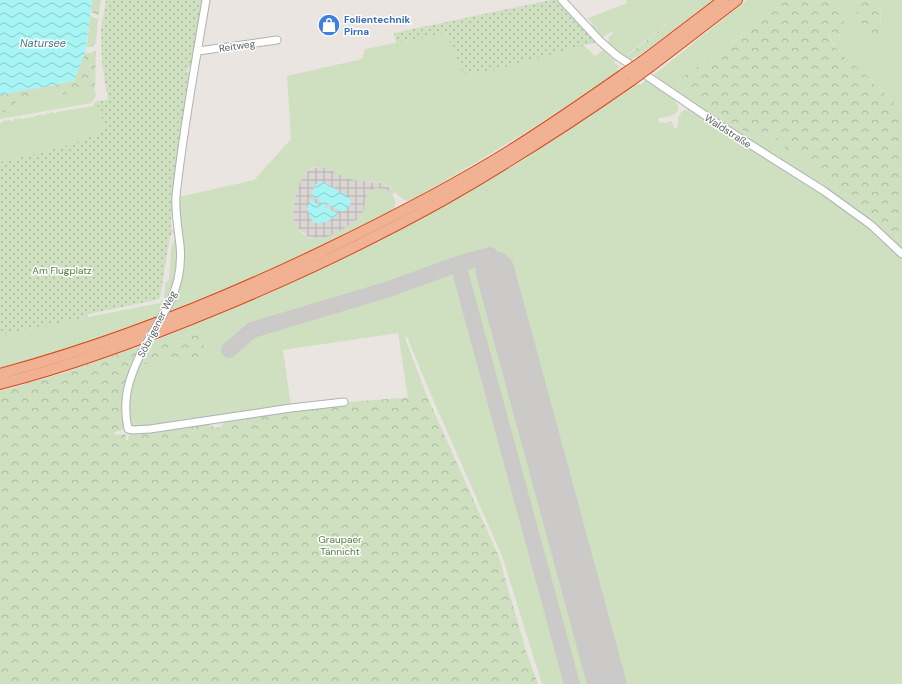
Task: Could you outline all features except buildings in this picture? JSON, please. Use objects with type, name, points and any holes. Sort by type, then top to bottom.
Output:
[{"type":"highway","points":[[647,63],[722,0]]},
{"type":"highway","points":[[0,384],[102,353],[176,326],[270,286],[358,245],[447,198],[515,158],[586,112],[647,63],[738,0]]},
{"type":"highway","points":[[0,374],[61,356],[154,324],[265,279],[406,210],[510,150],[628,77]]},
{"type":"street","name":"Söbrigener Weg","points":[[206,0],[176,197],[176,215],[180,246],[177,284],[169,304],[141,353],[129,381],[126,413],[128,429],[150,429],[291,408],[344,402]]},
{"type":"street","name":"Waldstraße","points":[[562,0],[600,41],[616,55],[724,128],[824,191],[870,225],[902,254]]},
{"type":"street","name":"Reitweg","points":[[198,51],[277,40]]},
{"type":"shaded area","points":[[318,167],[327,168],[368,182],[382,183],[395,192],[392,195],[386,190],[365,201],[364,210],[361,216],[336,234],[321,239],[313,238],[307,236],[297,227],[293,219],[293,211],[295,197],[302,177],[309,170]]},
{"type":"green space","points":[[92,0],[101,0],[98,15],[91,12]]},
{"type":"green space","name":"Am Flugplatz","points":[[106,0],[204,0],[192,64],[186,71],[190,73],[176,183],[173,184],[175,189],[171,229],[174,231],[170,236],[160,298],[88,314],[88,317],[0,335],[0,162],[40,153],[80,141],[105,129],[96,101],[108,100],[102,64],[101,29]]},
{"type":"green space","points":[[551,0],[558,0],[597,42],[493,70],[464,74],[446,33],[396,43],[394,33]]},
{"type":"green space","points":[[626,0],[697,0],[627,55],[631,60],[628,62],[608,44],[609,37],[613,33],[612,31],[604,37],[600,37],[590,27],[593,24],[588,18],[627,3]]},
{"type":"green space","points":[[697,0],[708,0],[631,60],[627,56]]},
{"type":"green space","points":[[708,0],[713,0],[636,58],[635,56]]},
{"type":"green space","points":[[747,0],[785,0],[744,34],[677,81],[679,86],[684,90],[691,92],[724,119],[756,138],[770,135],[785,144],[786,151],[805,159],[820,171],[824,180],[856,201],[867,214],[891,232],[902,243],[902,249],[854,207],[651,77]]},
{"type":"green space","points":[[785,0],[832,0],[844,21],[849,37],[843,39],[833,32],[828,34],[834,46],[902,111],[902,243],[891,232],[867,214],[856,201],[824,180],[820,171],[805,159],[785,151],[785,144],[770,135],[756,138],[724,119],[691,92],[682,89],[677,82],[744,34]]},
{"type":"green space","points":[[832,0],[850,0],[851,6],[858,14],[866,32],[881,21],[880,5],[875,0],[902,0],[902,111],[835,46],[831,40],[828,34],[833,32],[843,39]]},
{"type":"green space","points":[[850,0],[875,0],[880,5],[881,13],[877,37],[871,36],[866,32],[858,14],[850,6]]},
{"type":"green space","points":[[90,16],[98,19],[96,43],[93,47],[87,47]]},
{"type":"green space","points":[[446,33],[493,70],[583,45],[595,56],[603,50],[615,61],[614,63],[621,67],[617,69],[618,71],[542,122],[464,170],[411,200],[407,201],[403,199],[382,183],[354,180],[322,168],[315,167],[310,169],[304,174],[300,183],[294,202],[293,212],[294,221],[304,235],[318,239],[332,235],[347,227],[361,216],[368,194],[376,188],[382,188],[390,192],[395,199],[394,208],[392,211],[283,264],[172,310],[171,307],[176,296],[179,197],[254,180],[291,139],[287,76],[362,59],[365,49]]},
{"type":"green space","points":[[96,50],[95,90],[93,92],[79,89],[74,93],[54,95],[53,85],[74,81],[85,53],[91,53]]},
{"type":"green space","points":[[646,80],[668,95],[678,106],[678,111],[672,115],[659,118],[659,122],[666,123],[672,121],[674,128],[678,127],[679,115],[683,111],[689,109],[823,195],[868,228],[902,258],[902,684],[542,684],[502,556],[407,337],[405,338],[427,396],[408,398],[398,333],[283,350],[291,407],[133,428],[130,426],[127,412],[131,382],[140,361],[152,342],[270,293],[380,241],[517,164],[638,84],[640,85]],"holes":[[[198,331],[144,364],[152,347]]]},
{"type":"green space","points":[[53,85],[54,95],[74,93],[79,89],[93,92],[95,90],[96,96],[91,103],[0,119],[0,113],[11,110],[16,102],[38,98],[37,88]]},
{"type":"green space","points":[[37,88],[39,98],[16,102],[11,110],[0,113],[0,95]]},
{"type":"green space","points":[[96,101],[105,129],[80,141],[40,153],[0,162],[0,123],[2,123],[2,121],[13,121],[13,119],[24,119],[43,114],[43,116],[53,112],[54,114],[56,112],[93,106]]},
{"type":"green space","points":[[175,239],[177,240],[177,263],[175,277],[168,299],[158,316],[60,351],[0,368],[0,335],[160,303],[164,299],[165,284],[169,279],[171,247]]},
{"type":"green space","points":[[198,331],[209,358],[144,364],[152,347]]},
{"type":"green space","name":"Graupaer Tännicht","points":[[138,347],[139,350],[133,359],[122,411],[124,427],[122,430],[114,432],[115,435],[126,435],[126,440],[128,440],[129,434],[208,423],[215,428],[221,427],[225,420],[292,410],[348,404],[348,402],[427,396],[499,557],[526,651],[538,684],[0,684],[0,391],[60,374]]},
{"type":"water","name":"Natursee","points":[[0,0],[92,0],[86,49],[74,81],[0,95]]},
{"type":"water","points":[[321,181],[349,197],[350,204],[348,208],[342,212],[327,204],[325,207],[339,214],[326,222],[315,223],[312,221],[307,209],[310,200],[320,205],[322,202],[311,196],[315,185]]},
{"type":"taxiway","points":[[495,271],[490,255],[458,264],[572,684]]},
{"type":"taxiway","points":[[229,350],[252,330],[386,290],[458,264]]},
{"type":"runway","points":[[495,271],[607,684]]},
{"type":"place","name":"Folientechnik Pirna","points":[[329,25]]}]
